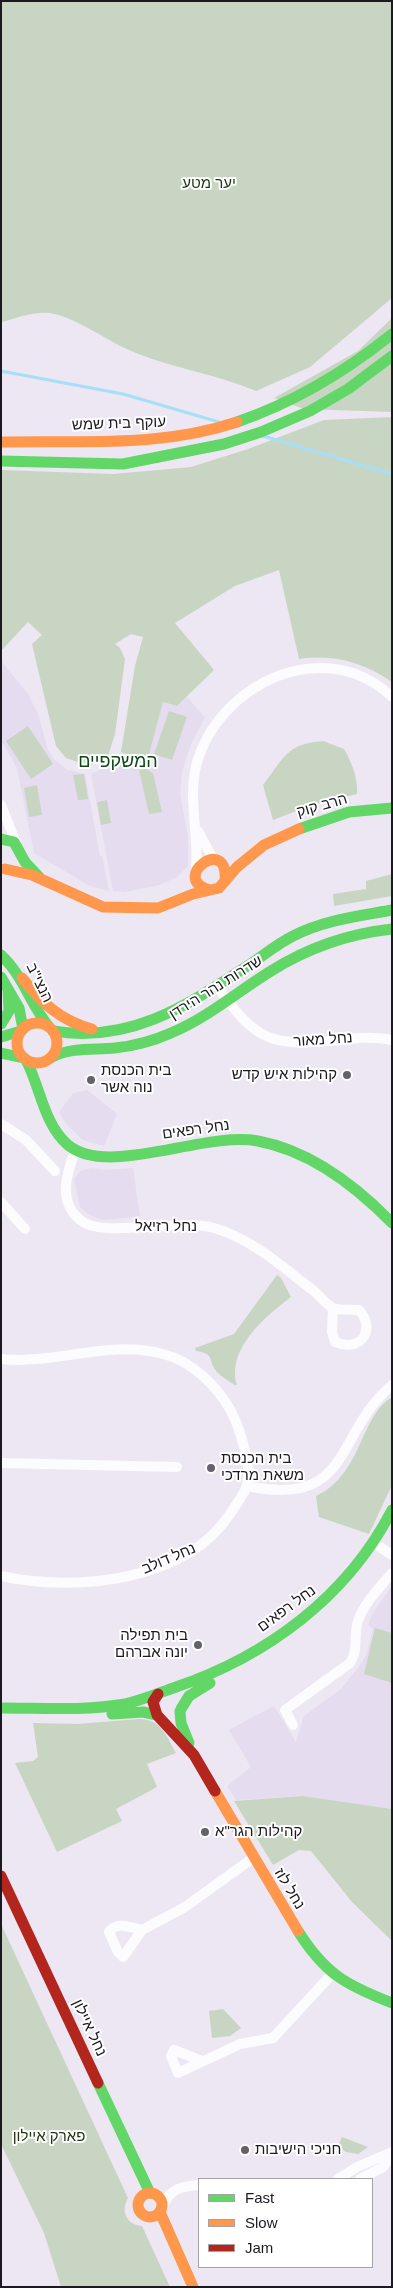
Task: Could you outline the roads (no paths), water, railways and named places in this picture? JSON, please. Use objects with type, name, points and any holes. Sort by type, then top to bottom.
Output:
[{"type":"street","name":"עוקף בית שמש","points":[[1,442],[163,440],[227,426],[271,411],[319,388],[358,363],[392,334]]},
{"type":"street","points":[[1,461],[123,464],[224,444],[261,432],[310,411],[348,389],[392,356]]},
{"type":"street","points":[[210,890],[198,883],[196,871],[193,782],[205,744],[225,714],[256,686],[288,673],[316,667],[347,670],[368,679],[392,697]]},
{"type":"street","points":[[1,805],[27,864],[42,879]]},
{"type":"street","name":"הרב קוק","points":[[215,860],[264,845],[292,831],[325,819],[349,812],[392,808]]},
{"type":"street","points":[[3,869],[22,872],[42,879],[93,904],[114,908],[158,908],[193,894],[219,888],[225,881],[225,867],[215,860],[200,837],[194,818]]},
{"type":"street","points":[[1,839],[10,839],[18,847],[18,863],[3,869]]},
{"type":"street","name":"הרב קוק","points":[[225,881],[237,867],[264,845]]},
{"type":"street","points":[[139,909],[174,895],[186,885],[203,861],[215,860]]},
{"type":"street","name":"שדרות נהר הירדן","points":[[51,1029],[78,1035],[112,1030],[159,1019],[191,1003],[258,958],[312,928],[357,915],[392,910]]},
{"type":"street","name":"שדרות נהר הירדן","points":[[49,1059],[66,1051],[116,1048],[151,1041],[182,1029],[228,1002],[287,961],[321,944],[349,936],[392,930]]},
{"type":"street","name":"הנצי\"ב","points":[[1,954],[15,966],[22,978],[34,1009],[51,1029]]},
{"type":"street","points":[[22,978],[41,1003],[55,1016],[83,1027],[112,1030]]},
{"type":"street","points":[[1,1024],[10,1006],[8,991],[3,980]]},
{"type":"street","name":"הנצי\"ב","points":[[3,980],[18,1003],[22,1030]]},
{"type":"street","name":"נחל מאור","points":[[217,986],[228,1002],[250,1026],[271,1040],[287,1043],[358,1037],[392,1040]]},
{"type":"street","points":[[1,1037],[34,1024],[51,1029],[57,1043],[49,1059],[43,1095]]},
{"type":"street","points":[[22,1030],[18,1047],[34,1072],[43,1095],[47,1114],[52,1124],[76,1151]]},
{"type":"street","points":[[1,1053],[9,1053],[38,1063],[49,1059]]},
{"type":"street","points":[[1,1124],[26,1140],[55,1170]]},
{"type":"street","name":"נחל רפאים","points":[[76,1151],[99,1157],[124,1157],[226,1140],[259,1142],[283,1148],[312,1160],[367,1198],[392,1223]]},
{"type":"street","name":"נחל רזיאל","points":[[76,1151],[65,1186],[69,1205],[84,1223],[108,1228],[176,1225],[214,1228],[253,1244],[333,1308]]},
{"type":"street","points":[[1,1202],[25,1229]]},
{"type":"street","points":[[1,1359],[49,1359],[134,1349],[165,1354],[184,1362],[211,1384],[227,1404],[237,1423],[245,1452],[246,1486],[286,1490],[311,1484],[324,1477],[337,1465],[370,1405],[389,1388]]},
{"type":"street","points":[[1,1463],[177,1467]]},
{"type":"street","name":"נחל דולב","points":[[1,1576],[74,1583],[136,1574],[166,1563],[185,1556],[210,1539],[226,1520],[246,1486]]},
{"type":"street","name":"נחל רפאים","points":[[1,1708],[76,1710],[124,1704],[189,1684],[232,1665],[308,1614],[338,1590],[355,1570],[384,1528],[392,1510]]},
{"type":"street","name":"נחל רפאים","points":[[180,1710],[189,1696],[266,1651],[312,1620],[342,1595],[392,1529]]},
{"type":"street","points":[[380,1547],[392,1555]]},
{"type":"street","points":[[293,1725],[285,1710],[350,1663],[356,1654],[358,1621],[369,1602],[392,1572]]},
{"type":"street","points":[[1,1717],[76,1718],[143,1712],[160,1717],[174,1717],[180,1710],[178,1696],[162,1692],[153,1706],[160,1717]]},
{"type":"street","name":"נחל לוז","points":[[180,1710],[182,1723],[194,1755],[253,1858],[309,1949],[332,1974],[353,1988],[392,2003]]},
{"type":"street","name":"נחל לוז","points":[[160,1717],[194,1755]]},
{"type":"street","points":[[142,1930],[185,1907],[253,1858]]},
{"type":"street","name":"נחל איילון","points":[[1,1876],[146,2194]]},
{"type":"street","name":"נחל איילון","points":[[1,1895],[146,2194]]},
{"type":"street","points":[[202,2061],[240,2044],[273,2038],[279,2034],[332,1974]]},
{"type":"street","points":[[340,2178],[358,2167],[392,2154]]},
{"type":"street","points":[[362,2178],[383,2167],[392,2154]]},
{"type":"street","points":[[185,2287],[159,2212],[159,2196],[146,2194],[138,2205],[140,2213],[145,2217],[159,2212],[166,2196],[171,2191],[198,2185]]},
{"type":"street","points":[[159,2212],[193,2287]]},
{"type":"waterway","points":[[1,371],[123,394],[219,422]]},
{"type":"waterway","points":[[263,436],[392,474]]},
{"type":"place","name":"קהילות איש קדש","points":[[347,1075]]},
{"type":"place","name":"בית הכנסת נוה אשר","points":[[91,1080]]},
{"type":"place","name":"בית הכנסת משאת מרדכי","points":[[211,1468]]},
{"type":"place","name":"בית תפילה יונה אברהם","points":[[198,1645]]},
{"type":"place","name":"קהילות הגר\"א","points":[[205,1832]]},
{"type":"place","name":"חניכי הישיבות","points":[[245,2150]]},
{"type":"district","name":"המשקפיים","points":[[118,762]]},
{"type":"park label","name":"יער מטע","points":[[209,184]]},
{"type":"park label","name":"פארק איילון","points":[[49,2137]]}]
